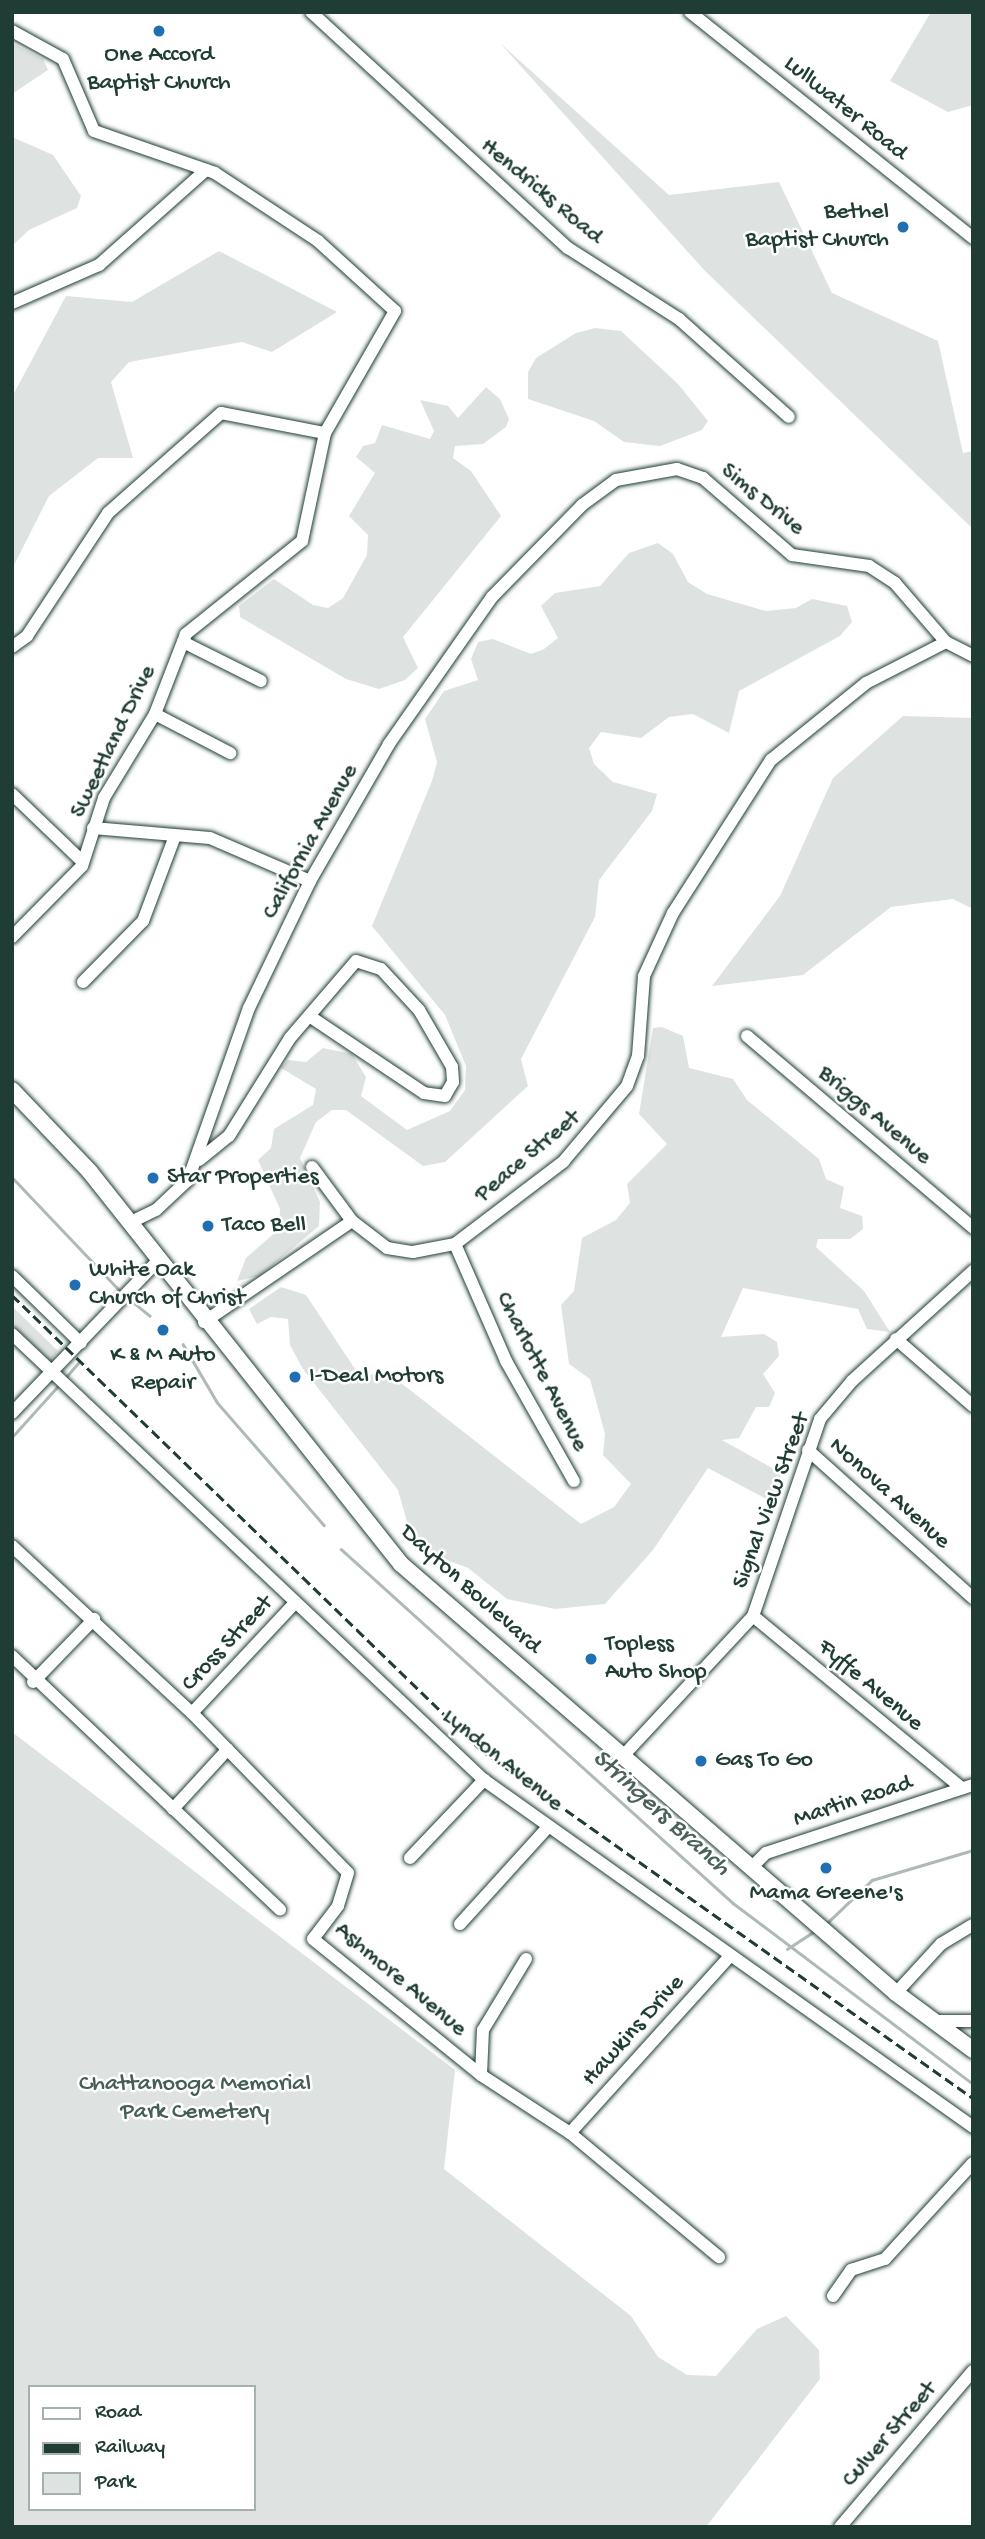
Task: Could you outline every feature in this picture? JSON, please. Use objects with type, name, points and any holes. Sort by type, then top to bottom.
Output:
[{"type":"main road","name":"Dayton Boulevard","points":[[12,1090],[129,1223],[204,1322],[401,1564],[896,1993],[973,2050]]},
{"type":"street","name":"Hendricks Road","points":[[311,12],[568,248],[679,319],[789,417]]},
{"type":"street","name":"Lullwater Road","points":[[690,12],[973,238]]},
{"type":"street","name":"Sweetland Drive","points":[[12,31],[63,60],[94,131],[206,170],[318,241],[392,304],[393,320],[326,433],[302,541],[197,623],[183,642],[155,714],[93,828],[83,862],[12,937]]},
{"type":"street","points":[[12,303],[99,265],[206,170]]},
{"type":"street","points":[[12,647],[27,636],[108,513],[220,413],[326,433]]},
{"type":"street","name":"Sims Drive","points":[[582,505],[616,480],[648,471],[677,469],[703,478],[792,555],[869,566],[895,583],[946,642],[973,656]]},
{"type":"street","name":"California Avenue","points":[[129,1223],[170,1198],[198,1160],[230,1049],[310,881],[389,744],[492,597],[582,505]]},
{"type":"street","points":[[183,642],[261,681]]},
{"type":"street","name":"Peace Street","points":[[312,1167],[352,1221],[387,1248],[413,1252],[455,1244],[563,1162],[627,1086],[638,1056],[644,975],[673,913],[771,760],[866,683],[946,642]]},
{"type":"street","points":[[155,714],[230,753]]},
{"type":"street","points":[[12,794],[83,862]]},
{"type":"street","points":[[93,828],[175,836],[245,848],[310,881]]},
{"type":"street","points":[[83,982],[143,921],[175,836]]},
{"type":"street","points":[[198,1160],[229,1136],[290,1038],[311,1017],[356,961],[369,960],[419,1010],[452,1067],[453,1082],[445,1096],[424,1093],[311,1017]]},
{"type":"street","name":"Briggs Avenue","points":[[747,1036],[973,1228]]},
{"type":"street","points":[[204,1322],[352,1221]]},
{"type":"street","name":"Charlotte Avenue","points":[[455,1244],[506,1361],[574,1481]]},
{"type":"street","points":[[12,1413],[158,1261]]},
{"type":"street","name":"Signal View Street","points":[[623,1756],[753,1616],[808,1450],[841,1392],[973,1271]]},
{"type":"street","points":[[12,1276],[80,1343]]},
{"type":"street","name":"Lyndon Avenue","points":[[12,1334],[294,1604],[484,1780],[973,2127]]},
{"type":"street","points":[[896,1339],[973,1406]]},
{"type":"street","name":"Nonova Avenue","points":[[808,1450],[973,1598]]},
{"type":"street","name":"Ashmore Avenue","points":[[12,1546],[94,1619],[192,1713],[348,1873],[338,1906],[313,1939],[481,2075],[570,2133],[719,2257]]},
{"type":"street","name":"Cross Street","points":[[192,1713],[294,1604]]},
{"type":"street","name":"Fyffe Avenue","points":[[753,1616],[967,1786]]},
{"type":"street","points":[[34,1681],[94,1619]]},
{"type":"street","points":[[12,1656],[34,1681],[280,1909]]},
{"type":"street","points":[[173,1809],[228,1749]]},
{"type":"street","points":[[410,1858],[484,1780]]},
{"type":"street","name":"Martin Road","points":[[752,1867],[766,1853],[967,1786]]},
{"type":"street","points":[[460,1924],[549,1826]]},
{"type":"street","points":[[896,1993],[941,1944],[973,1925]]},
{"type":"street","name":"Hawkins Drive","points":[[570,2133],[730,1956]]},
{"type":"street","points":[[481,2075],[483,2030],[526,1959]]},
{"type":"street","points":[[936,2021],[973,2021]]},
{"type":"street","points":[[833,2296],[851,2270],[884,2259],[973,2163]]},
{"type":"street","name":"Culver Street","points":[[840,2527],[973,2371]]},
{"type":"green space","points":[[931,12],[973,12],[973,105],[948,112],[890,81]]},
{"type":"green space","points":[[12,43],[43,59],[48,70],[12,94]]},
{"type":"green space","points":[[500,43],[669,195],[779,182],[832,293],[938,341],[963,453],[973,451],[973,529],[705,271]]},
{"type":"green space","points":[[12,137],[53,155],[81,196],[77,208],[29,230],[12,246]]},
{"type":"green space","points":[[219,251],[337,312],[272,352],[242,342],[129,362],[111,382],[133,458],[98,458],[49,496],[12,569],[12,397],[66,296],[132,302]]},
{"type":"green space","points":[[595,328],[621,331],[678,384],[708,421],[702,430],[660,446],[624,442],[594,421],[528,399],[528,372],[536,358],[576,333]]},
{"type":"green space","points":[[486,387],[500,399],[509,419],[506,427],[483,444],[455,446],[453,458],[471,471],[501,516],[403,637],[418,668],[405,680],[379,689],[346,679],[240,617],[239,606],[274,579],[313,605],[328,608],[343,598],[367,555],[368,535],[349,516],[375,473],[356,457],[363,446],[375,443],[382,425],[430,439],[434,431],[420,400],[448,406],[458,418]]},
{"type":"green space","points":[[658,543],[673,554],[688,582],[707,594],[766,611],[796,608],[812,599],[847,606],[852,622],[840,636],[739,691],[729,733],[693,714],[669,717],[641,738],[601,732],[589,748],[594,764],[613,782],[657,794],[652,811],[599,880],[595,917],[521,1059],[528,1086],[445,1162],[423,1166],[346,1110],[332,1110],[316,1122],[300,1158],[320,1202],[319,1226],[260,1276],[237,1281],[246,1258],[279,1229],[280,1209],[258,1160],[271,1148],[274,1129],[313,1105],[316,1089],[281,1068],[288,1060],[306,1062],[323,1048],[352,1054],[366,1077],[361,1096],[407,1130],[450,1111],[465,1090],[466,1066],[445,1015],[372,926],[432,781],[437,762],[425,719],[444,691],[478,680],[471,659],[478,642],[493,639],[531,654],[544,649],[558,638],[541,606],[555,593],[600,586],[629,553]]},
{"type":"green space","points":[[903,716],[973,718],[973,909],[953,899],[891,907],[803,975],[712,986],[780,896],[833,778]]},
{"type":"green space","points":[[662,1027],[683,1036],[689,1068],[733,1079],[747,1100],[819,1159],[826,1179],[844,1187],[840,1208],[862,1216],[863,1229],[850,1239],[818,1239],[816,1247],[864,1291],[890,1332],[867,1329],[858,1309],[743,1288],[721,1337],[764,1334],[777,1342],[779,1356],[763,1374],[775,1393],[769,1407],[756,1407],[739,1438],[722,1440],[781,1473],[780,1494],[772,1502],[708,1468],[653,1550],[605,1604],[555,1609],[507,1599],[468,1568],[430,1554],[407,1522],[398,1490],[303,1369],[290,1345],[288,1319],[271,1317],[257,1324],[249,1309],[281,1287],[306,1295],[357,1372],[396,1379],[581,1524],[614,1507],[631,1484],[603,1455],[605,1434],[590,1379],[569,1364],[561,1305],[574,1291],[582,1238],[616,1220],[630,1203],[627,1184],[667,1144],[639,1114],[653,1028]]},
{"type":"green space","points":[[12,1306],[58,1351],[50,1361],[12,1325]]},
{"type":"green space","name":"Chattanooga Memorial Park Cemetery","points":[[12,1732],[455,2070],[444,2169],[631,2316],[658,2357],[687,2375],[716,2376],[757,2329],[786,2316],[819,2350],[820,2379],[706,2527],[12,2527]]},
{"type":"waterway","name":"Stringers Branch","points":[[12,1177],[123,1294]]},
{"type":"waterway","name":"Stringers Branch","points":[[128,1298],[150,1316]]},
{"type":"waterway","name":"Stringers Branch","points":[[183,1344],[217,1402],[324,1525]]},
{"type":"waterway","points":[[66,1377],[79,1362]]},
{"type":"waterway","points":[[12,1437],[59,1385]]},
{"type":"waterway","name":"Stringers Branch","points":[[341,1549],[733,1903],[973,2084]]},
{"type":"waterway","points":[[825,1925],[872,1880],[973,1850]]},
{"type":"waterway","points":[[787,1949],[816,1930]]},
{"type":"railway","points":[[12,1295],[480,1749],[973,2098]]},
{"type":"place","name":"One Accord Baptist Church","points":[[159,31]]},
{"type":"place","name":"Bethel Baptist Church","points":[[903,227]]},
{"type":"place","name":"Star Properties","points":[[153,1178]]},
{"type":"place","name":"Taco Bell","points":[[208,1226]]},
{"type":"place","name":"White Oak Church of Christ","points":[[75,1285]]},
{"type":"place","name":"K & M Auto Repair","points":[[163,1330]]},
{"type":"place","name":"I-Deal Motors","points":[[295,1377]]},
{"type":"place","name":"Topless Auto Shop","points":[[591,1659]]},
{"type":"place","name":"Gas To Go","points":[[701,1761]]},
{"type":"place","name":"Mama Greene's","points":[[826,1868]]}]
